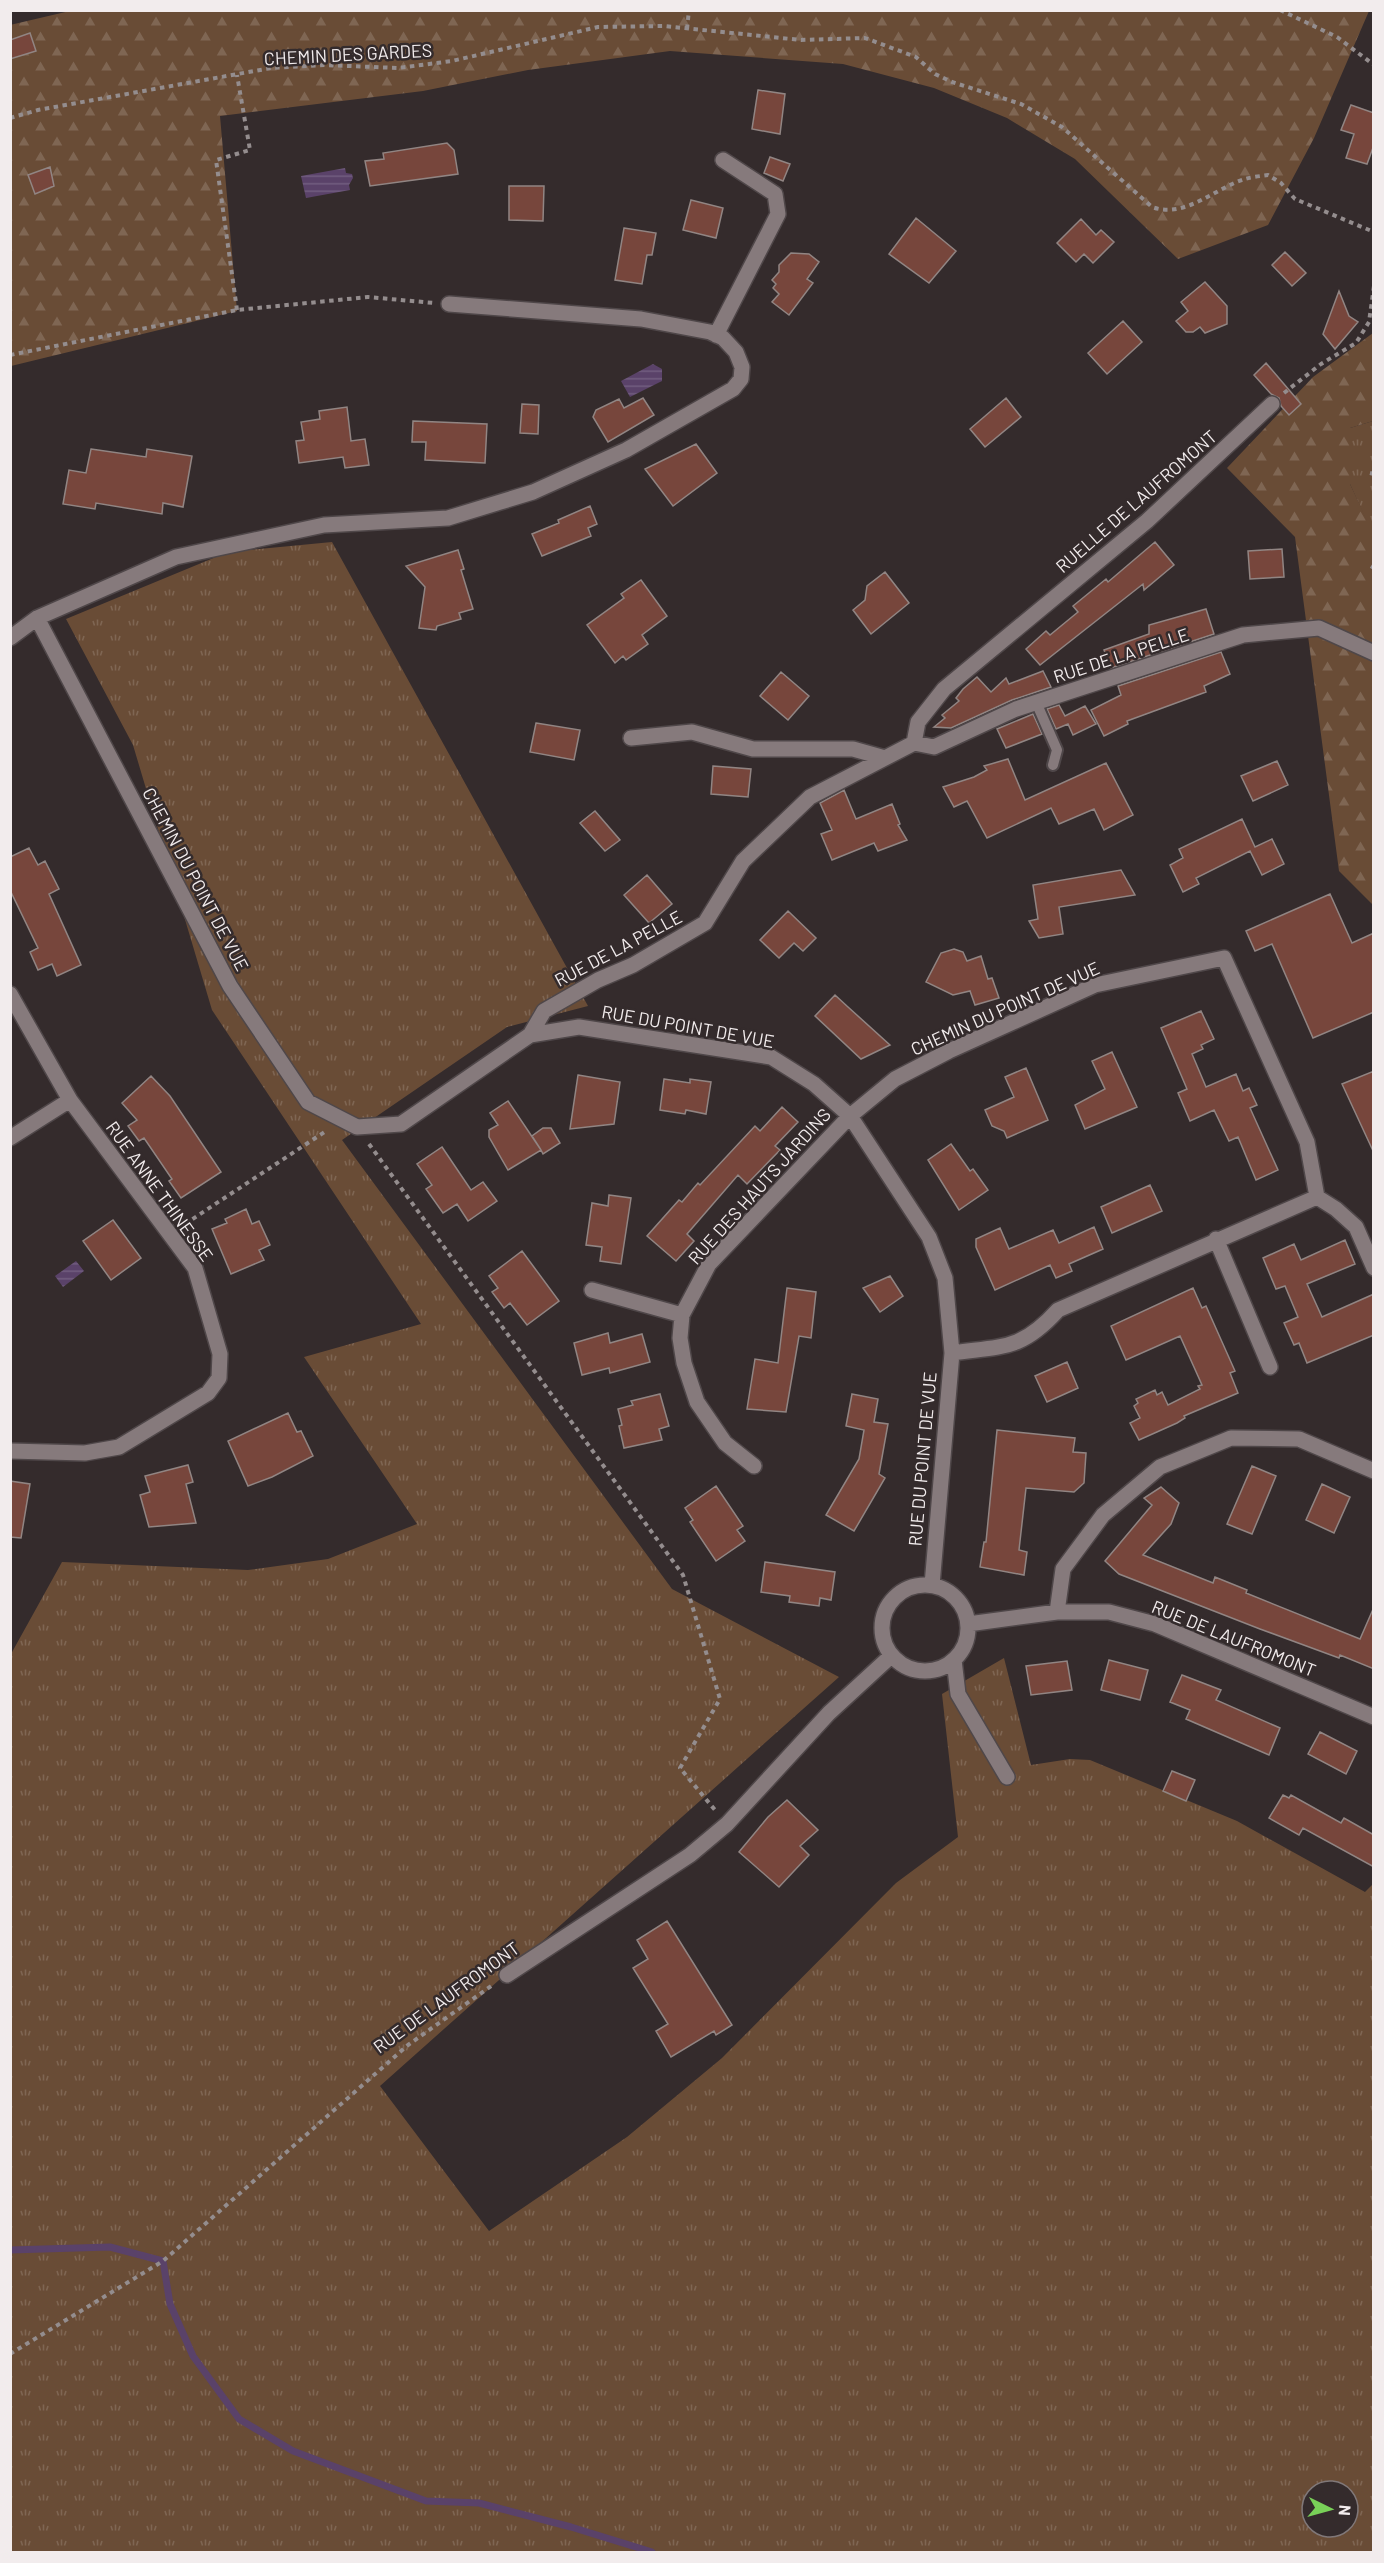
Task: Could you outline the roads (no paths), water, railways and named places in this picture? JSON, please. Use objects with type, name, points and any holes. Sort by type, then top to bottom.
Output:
[{"type":"street","points":[[716,335],[777,214],[775,194],[723,160]]},
{"type":"street","points":[[10,638],[37,618],[176,557],[324,525],[448,518],[532,492],[626,450],[733,389],[741,379],[742,367],[736,352],[723,338],[699,328],[641,319],[449,304]]},
{"type":"street","name":"RUELLE DE LAUFROMONT","points":[[914,743],[918,722],[944,689],[1148,521],[1272,404]]},
{"type":"street","name":"CHEMIN DU POINT DE VUE","points":[[37,618],[230,986],[308,1102],[357,1127]]},
{"type":"street","name":"RUE DE LA PELLE","points":[[530,1035],[544,1011],[598,980],[633,965],[705,923],[743,861],[810,796],[914,743],[934,747],[1016,709],[1243,635],[1318,628],[1374,653]]},
{"type":"street","points":[[631,738],[692,732],[753,748],[853,748],[885,758]]},
{"type":"street","name":"CHEMIN DU POINT DE VUE","points":[[850,1116],[895,1079],[949,1051],[1095,985],[1224,958],[1307,1142],[1317,1197]]},
{"type":"street","name":"RUE ANNE THINESSE","points":[[10,994],[70,1100],[195,1268],[220,1354],[219,1378],[208,1393],[119,1447],[85,1454],[10,1450]]},
{"type":"street","name":"RUE DU POINT DE VUE","points":[[357,1127],[401,1124],[530,1035],[579,1027],[771,1057],[814,1084],[850,1116],[929,1237],[945,1278],[952,1353],[932,1585]]},
{"type":"street","points":[[10,1138],[70,1100]]},
{"type":"street","name":"RUE DES HAUTS JARDINS","points":[[754,1466],[725,1443],[697,1402],[681,1346],[682,1315],[709,1264],[850,1116]]},
{"type":"street","points":[[952,1353],[1014,1345],[1040,1330],[1058,1310],[1216,1239],[1317,1197],[1336,1209],[1356,1227],[1374,1268]]},
{"type":"street","points":[[1216,1239],[1270,1367]]},
{"type":"street","points":[[592,1290],[682,1315]]},
{"type":"street","points":[[1057,1612],[1063,1569],[1102,1515],[1160,1467],[1231,1438],[1299,1439],[1374,1471]]},
{"type":"street","points":[[917,1585],[932,1585],[947,1590],[958,1600],[966,1614],[968,1624],[967,1639],[954,1660],[941,1668],[922,1671],[908,1668],[891,1656],[882,1633],[882,1618],[889,1603],[900,1592],[917,1585]]},
{"type":"street","name":"RUE DE LAUFROMONT","points":[[968,1624],[1057,1612],[1109,1612],[1155,1623],[1374,1717]]},
{"type":"street","name":"RUE DE LAUFROMONT","points":[[507,1975],[690,1856],[727,1824],[829,1713],[891,1656]]},
{"type":"street","points":[[954,1660],[958,1694],[1006,1778]]},
{"type":"lane","points":[[1036,702],[1058,750],[1053,765]]},
{"type":"waterway","points":[[10,2250],[110,2247],[163,2261],[170,2304],[193,2356],[239,2419],[293,2451],[426,2501],[479,2503],[571,2527],[652,2552]]}]
